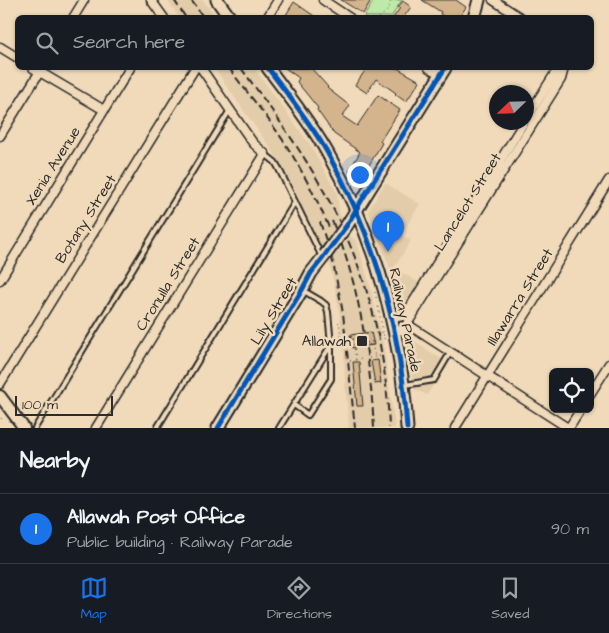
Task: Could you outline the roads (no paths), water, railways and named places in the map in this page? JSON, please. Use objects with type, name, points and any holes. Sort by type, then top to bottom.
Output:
[{"type":"main road","points":[[216,0],[228,15]]},
{"type":"main road","points":[[475,15],[479,0]]},
{"type":"main road","name":"Railway Parade","points":[[270,70],[301,112],[326,150],[356,210],[376,257],[397,317],[389,332],[403,385],[407,428]]},
{"type":"main road","name":"Lily Street","points":[[218,428],[311,273],[347,225],[442,71]]},
{"type":"street","points":[[75,15],[84,0]]},
{"type":"street","points":[[151,0],[161,15]]},
{"type":"street","points":[[269,15],[278,0]]},
{"type":"street","points":[[323,0],[346,15]]},
{"type":"street","points":[[493,0],[516,15]]},
{"type":"street","points":[[0,47],[15,56]]},
{"type":"street","points":[[0,136],[37,70]]},
{"type":"street","points":[[40,70],[104,110]]},
{"type":"street","name":"Xenia Avenue","points":[[0,280],[129,70]]},
{"type":"street","name":"Botany Street","points":[[0,384],[194,70]]},
{"type":"street","points":[[201,70],[253,143],[265,154]]},
{"type":"street","name":"Lancelot Street","points":[[534,106],[554,75],[561,70]]},
{"type":"street","name":"Lancelot Street","points":[[407,324],[561,79],[563,70]]},
{"type":"street","name":"Lancelot Street","points":[[397,317],[405,314],[414,301],[519,130]]},
{"type":"street","name":"Cronulla Street","points":[[96,428],[265,154]]},
{"type":"street","name":"Illawarra Street","points":[[454,428],[609,180]]},
{"type":"street","points":[[397,317],[406,320],[407,324],[568,428],[578,413]]},
{"type":"street","points":[[389,332],[403,330],[407,324]]},
{"type":"street","points":[[594,388],[609,364]]},
{"type":"street","points":[[0,396],[24,428]]},
{"type":"lane","points":[[35,428],[230,110]]},
{"type":"lane","points":[[265,154],[278,167],[324,257]]},
{"type":"lane","points":[[158,428],[296,202]]},
{"type":"lane","points":[[294,405],[308,415],[331,379],[331,345],[326,305],[302,290]]},
{"type":"lane","points":[[279,428],[331,345]]},
{"type":"lane","points":[[403,385],[434,380],[450,352]]},
{"type":"railway","points":[[174,0],[184,15]]},
{"type":"railway","points":[[191,0],[202,15]]},
{"type":"railway","points":[[231,70],[286,145],[310,187],[330,230]]},
{"type":"railway","points":[[242,70],[282,124],[307,163],[331,204],[352,249],[376,324],[385,376],[389,428]]},
{"type":"railway","points":[[332,221],[342,245],[357,296],[370,376],[374,428]]},
{"type":"railway","points":[[320,222],[333,262],[343,313],[355,428]]},
{"type":"place","name":"Allawah Post Office","points":[[388,252]]},
{"type":"place","name":"Allawah","points":[[362,341]]}]
